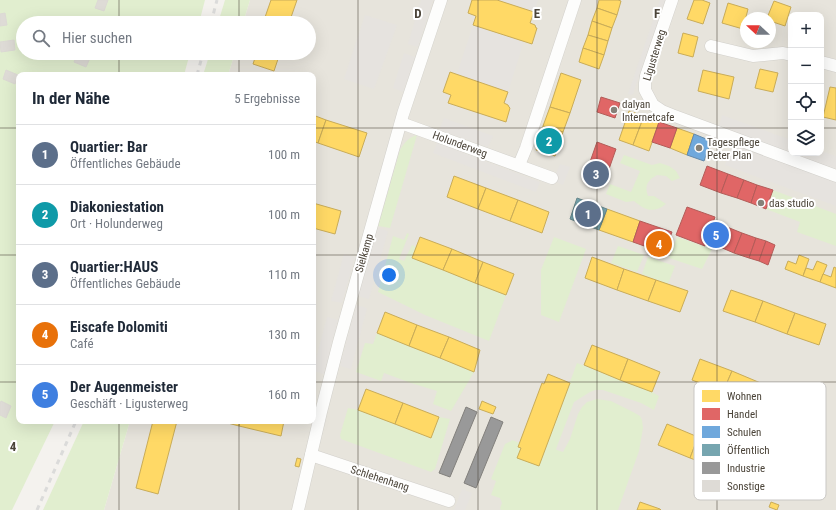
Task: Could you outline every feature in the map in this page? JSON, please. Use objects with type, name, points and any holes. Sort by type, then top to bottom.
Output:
[{"type":"street","name":"Sielkamp","points":[[298,510],[327,386],[401,123],[440,0]]},
{"type":"street","points":[[519,165],[575,0]]},
{"type":"street","name":"Ligusterweg","points":[[672,0],[646,76],[645,90],[653,105],[672,115],[836,176]]},
{"type":"street","points":[[711,46],[753,56],[783,53],[788,54]]},
{"type":"street","points":[[824,63],[836,66]]},
{"type":"street","name":"Holunderweg","points":[[401,123],[552,178]]},
{"type":"street","name":"Schlehenhang","points":[[311,455],[449,501]]},
{"type":"shaded area","points":[[250,0],[836,0],[836,510],[104,510],[129,424],[316,424],[316,72],[229,72],[233,60],[316,60],[316,16],[245,16]]},
{"type":"shaded area","points":[[421,0],[433,0],[418,47],[408,44]]},
{"type":"shaded area","points":[[497,0],[538,0],[534,12]]},
{"type":"shaded area","points":[[660,0],[665,0],[633,94],[631,95],[628,94]]},
{"type":"shaded area","points":[[365,15],[397,25],[374,89],[344,79]]},
{"type":"shaded area","points":[[473,25],[524,41],[508,92],[457,74]]},
{"type":"shaded area","points":[[404,53],[415,57],[403,92],[393,88]]},
{"type":"shaded area","points":[[722,115],[788,139],[788,156],[824,156],[824,152],[836,156],[836,206],[725,165],[737,133],[719,126]]},
{"type":"shaded area","points":[[444,118],[493,136],[488,147],[439,130]]},
{"type":"shaded area","points":[[437,143],[540,182],[536,192],[433,153]]},
{"type":"shaded area","points":[[560,164],[570,167],[563,185],[553,181]]},
{"type":"shaded area","points":[[377,228],[388,231],[369,299],[358,296]]},
{"type":"shaded area","points":[[344,254],[355,257],[342,303],[331,301]]},
{"type":"shaded area","points":[[356,305],[367,308],[351,369],[340,366]]},
{"type":"shaded area","points":[[327,317],[338,320],[324,374],[316,372],[316,359]]},
{"type":"shaded area","points":[[462,489],[472,493],[465,510],[454,510]]},
{"type":"green space","points":[[0,0],[205,0],[201,16],[16,16],[16,60],[188,60],[185,72],[16,72],[16,424],[54,424],[12,510],[0,510]]},
{"type":"green space","points":[[225,0],[250,0],[245,16],[220,16]]},
{"type":"green space","points":[[208,60],[233,60],[229,72],[204,72]]},
{"type":"green space","points":[[417,135],[390,228],[378,226],[400,150],[407,141]]},
{"type":"green space","points":[[624,155],[652,165],[660,163],[669,166],[676,171],[680,178],[672,181],[666,176],[657,175],[649,181],[646,189],[648,196],[654,196],[666,204],[657,209],[649,210],[634,201],[626,202],[606,194],[610,184],[631,192],[640,171],[620,163]]},
{"type":"green space","points":[[773,190],[836,214],[836,246],[797,232],[800,222],[766,209]]},
{"type":"green space","points":[[407,233],[409,234],[399,259],[404,261],[412,245],[416,247],[412,258],[506,295],[489,341],[425,315],[378,292],[393,236],[404,240]]},
{"type":"green space","points":[[554,237],[586,249],[559,322],[541,315],[541,270]]},
{"type":"green space","points":[[677,237],[712,249],[702,269],[669,258]]},
{"type":"green space","points":[[618,246],[644,255],[637,272],[611,263]]},
{"type":"green space","points":[[648,257],[675,266],[668,284],[642,274]]},
{"type":"green space","points":[[377,333],[474,372],[451,411],[433,404],[437,391],[384,373],[381,381],[356,372],[365,343],[373,344]]},
{"type":"green space","points":[[577,363],[659,396],[654,410],[641,403],[603,390],[595,390],[590,392],[574,402],[556,449],[563,452],[570,439],[578,414],[587,402],[597,399],[611,401],[640,416],[643,428],[639,451],[618,510],[501,510],[500,508],[502,503],[500,498],[491,495],[496,481],[491,479],[505,444],[512,440],[520,443],[518,447],[521,448],[539,466]]},
{"type":"green space","points":[[348,408],[358,410],[431,438],[439,417],[450,419],[435,469],[431,472],[341,439],[340,435]]},
{"type":"green space","points":[[83,424],[129,424],[104,510],[43,510]]},
{"type":"building: Wohnen","points":[[271,0],[297,0],[291,16],[265,16]]},
{"type":"building: Wohnen","points":[[472,0],[497,0],[534,12],[530,23],[535,25],[537,28],[532,44],[473,25],[476,16],[468,13]]},
{"type":"building: Wohnen","points":[[599,0],[621,1],[617,15],[597,8]]},
{"type":"building: Wohnen","points":[[694,0],[702,0],[710,3],[703,24],[687,19]]},
{"type":"building: Wohnen","points":[[774,1],[791,7],[789,12],[788,12],[785,26],[776,23],[776,12],[769,12]]},
{"type":"building: Wohnen","points":[[728,3],[748,9],[747,12],[740,12],[740,28],[722,23]]},
{"type":"building: Wohnen","points":[[597,8],[617,15],[612,28],[592,21]]},
{"type":"building: Wohnen","points":[[592,21],[612,28],[608,41],[588,35]]},
{"type":"building: Wohnen","points":[[683,33],[698,37],[693,57],[678,53]]},
{"type":"building: Wohnen","points":[[588,35],[608,41],[604,55],[583,48]]},
{"type":"building: Wohnen","points":[[583,48],[604,55],[599,69],[579,62]]},
{"type":"building: Wohnen","points":[[254,60],[278,60],[274,71],[253,64]]},
{"type":"building: Wohnen","points":[[760,69],[778,73],[773,92],[755,88]]},
{"type":"building: Wohnen","points":[[703,70],[734,77],[729,99],[698,91]]},
{"type":"building: Wohnen","points":[[450,72],[508,92],[504,103],[510,108],[506,122],[448,103],[451,95],[443,92]]},
{"type":"building: Wohnen","points":[[561,73],[581,80],[570,113],[550,107]]},
{"type":"building: Wohnen","points":[[830,87],[836,88],[836,120],[824,117]]},
{"type":"building: Wohnen","points":[[550,107],[570,113],[563,132],[543,126]]},
{"type":"building: Wohnen","points":[[629,111],[644,116],[633,145],[619,140]]},
{"type":"building: Wohnen","points":[[316,116],[326,120],[318,143],[316,142]]},
{"type":"building: Wohnen","points":[[644,116],[659,122],[649,151],[633,145]]},
{"type":"building: Wohnen","points":[[326,120],[367,133],[359,157],[318,143]]},
{"type":"building: Wohnen","points":[[543,126],[563,132],[555,156],[536,150]]},
{"type":"building: Wohnen","points":[[677,128],[694,134],[687,155],[670,148]]},
{"type":"building: Wohnen","points":[[454,176],[486,188],[478,209],[447,197]]},
{"type":"building: Wohnen","points":[[486,188],[518,200],[510,221],[478,209]]},
{"type":"building: Wohnen","points":[[518,200],[549,212],[542,233],[510,221]]},
{"type":"building: Wohnen","points":[[316,204],[341,211],[335,234],[316,229]]},
{"type":"building: Wohnen","points":[[607,209],[640,221],[633,242],[599,230]]},
{"type":"building: Wohnen","points":[[420,237],[452,249],[443,270],[412,258]]},
{"type":"building: Wohnen","points":[[452,249],[483,262],[475,283],[443,270]]},
{"type":"building: Wohnen","points":[[799,255],[809,259],[803,276],[785,269],[788,261],[796,264]]},
{"type":"building: Wohnen","points":[[592,257],[624,269],[617,290],[585,278]]},
{"type":"building: Wohnen","points":[[817,261],[827,265],[820,282],[803,276],[806,268],[813,270]]},
{"type":"building: Wohnen","points":[[483,262],[514,274],[506,295],[475,283]]},
{"type":"building: Wohnen","points":[[834,267],[836,268],[836,288],[820,282],[823,274],[831,277]]},
{"type":"building: Wohnen","points":[[624,269],[656,280],[648,301],[617,290]]},
{"type":"building: Wohnen","points":[[656,280],[688,291],[680,312],[648,301]]},
{"type":"building: Wohnen","points":[[731,290],[763,301],[755,322],[723,311]]},
{"type":"building: Wohnen","points":[[763,301],[795,313],[787,334],[755,322]]},
{"type":"building: Wohnen","points":[[385,312],[417,325],[409,346],[377,333]]},
{"type":"building: Wohnen","points":[[795,313],[826,324],[819,345],[787,334]]},
{"type":"building: Wohnen","points":[[417,325],[449,337],[440,358],[409,346]]},
{"type":"building: Wohnen","points":[[449,337],[480,350],[474,372],[440,358]]},
{"type":"building: Wohnen","points":[[592,345],[628,359],[620,380],[584,365]]},
{"type":"building: Wohnen","points":[[628,359],[660,372],[652,392],[620,380]]},
{"type":"building: Wohnen","points":[[700,359],[732,371],[727,382],[697,382],[692,380]]},
{"type":"building: Wohnen","points":[[732,371],[758,382],[727,382]]},
{"type":"building: Wohnen","points":[[548,374],[570,383],[539,466],[517,458],[521,448],[518,447],[542,383],[544,384]]},
{"type":"building: Wohnen","points":[[366,389],[403,403],[395,424],[358,410]]},
{"type":"building: Wohnen","points":[[482,401],[496,407],[493,414],[479,409]]},
{"type":"building: Wohnen","points":[[403,403],[439,417],[431,438],[395,424]]},
{"type":"building: Wohnen","points":[[152,424],[176,424],[158,494],[136,488]]},
{"type":"building: Wohnen","points":[[239,424],[283,424],[281,436],[239,426]]},
{"type":"building: Wohnen","points":[[667,424],[694,435],[694,448],[690,458],[658,445]]},
{"type":"building: Wohnen","points":[[694,448],[694,460],[690,458]]},
{"type":"building: Wohnen","points":[[297,458],[301,459],[299,467],[295,466]]},
{"type":"building: Wohnen","points":[[640,502],[660,509],[661,510],[637,510]]},
{"type":"building: Wohnen","points":[[771,502],[779,505],[777,510],[769,507]]},
{"type":"building: Handel","points":[[601,97],[620,103],[615,118],[597,112]]},
{"type":"building: Handel","points":[[659,122],[677,128],[670,148],[652,142]]},
{"type":"building: Handel","points":[[597,142],[616,149],[609,169],[590,162]]},
{"type":"building: Handel","points":[[707,166],[728,174],[721,193],[700,185]]},
{"type":"building: Handel","points":[[728,174],[744,180],[737,198],[721,193]]},
{"type":"building: Handel","points":[[744,180],[757,185],[751,203],[737,198]]},
{"type":"building: Handel","points":[[757,185],[773,190],[766,209],[751,203]]},
{"type":"building: Handel","points":[[687,207],[715,217],[705,246],[676,235]]},
{"type":"building: Handel","points":[[640,221],[672,232],[664,253],[633,242]]},
{"type":"building: Handel","points":[[713,222],[727,227],[720,247],[706,242]]},
{"type":"building: Handel","points":[[727,227],[742,233],[734,253],[720,247]]},
{"type":"building: Handel","points":[[742,233],[756,238],[749,258],[734,253]]},
{"type":"building: Handel","points":[[756,238],[766,241],[759,261],[749,258]]},
{"type":"building: Handel","points":[[766,241],[775,245],[768,265],[759,261]]},
{"type":"building: Schulen","points":[[694,134],[711,141],[704,161],[687,155]]},
{"type":"building: Öffentlich","points":[[590,162],[609,169],[602,187],[584,180]]},
{"type":"building: Öffentlich","points":[[577,198],[607,209],[599,230],[570,219]]},
{"type":"building: Industrie","points":[[466,407],[477,412],[450,477],[439,473]]},
{"type":"building: Industrie","points":[[491,417],[503,422],[476,488],[464,483]]},
{"type":"building: Sonstige","points":[[98,0],[108,0],[104,11],[95,8]]},
{"type":"building: Sonstige","points":[[5,13],[7,25],[0,26],[0,14]]},
{"type":"building: Sonstige","points":[[14,40],[15,50],[1,52],[0,42]]},
{"type":"building: Sonstige","points":[[75,60],[89,60],[86,67],[74,62]]},
{"type":"building: Sonstige","points":[[6,70],[16,74],[15,84],[3,79]]},
{"type":"building: Sonstige","points":[[1,401],[11,406],[6,418],[0,415]]},
{"type":"railway","points":[[213,16],[217,0]]},
{"type":"railway","points":[[198,72],[201,60]]},
{"type":"railway","points":[[37,510],[75,424]]},
{"type":"place","name":"dalyan Internetcafe","points":[[614,110]]},
{"type":"place","name":"Diakoniestation","points":[[549,141]]},
{"type":"place","name":"Tagespflege Peter Plan","points":[[699,148]]},
{"type":"place","name":"Quartier:HAUS","points":[[596,174]]},
{"type":"place","name":"das studio","points":[[761,203]]},
{"type":"place","name":"Quartier: Bar","points":[[588,214]]},
{"type":"place","name":"Der Augenmeister","points":[[716,235]]},
{"type":"place","name":"Eiscafe Dolomiti","points":[[659,244]]}]
